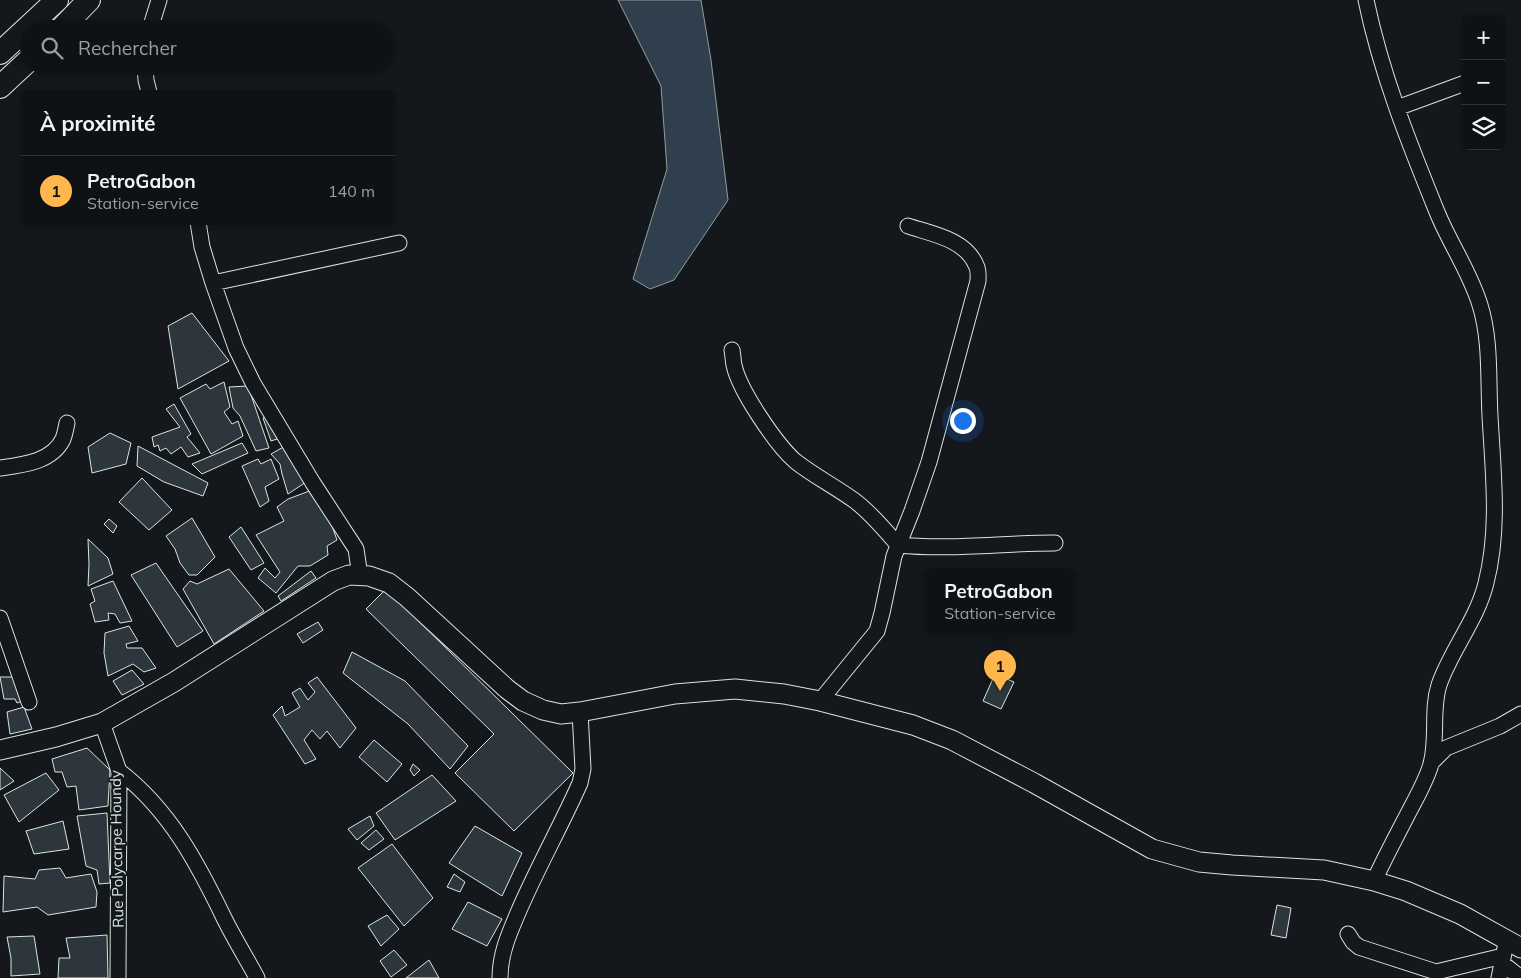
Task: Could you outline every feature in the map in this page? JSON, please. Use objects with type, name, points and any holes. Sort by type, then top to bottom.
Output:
[{"type":"highway","points":[[35,20],[56,0]]},
{"type":"highway","points":[[70,20],[89,0]]},
{"type":"highway","points":[[0,54],[20,35]]},
{"type":"highway","points":[[0,87],[20,68]]},
{"type":"main road","points":[[0,750],[56,737],[102,722],[174,682],[333,581],[349,575],[369,576],[389,583],[407,597],[507,689],[523,701],[543,710],[561,714],[580,712],[675,694],[735,689],[784,694],[820,701],[913,725],[952,740],[1152,849],[1199,862],[1232,866],[1324,870],[1374,881],[1406,891],[1460,914],[1508,952]]},
{"type":"street","points":[[153,20],[159,0]]},
{"type":"street","points":[[1366,0],[1382,62],[1407,138],[1438,215],[1472,282],[1481,308],[1488,353],[1495,486],[1491,556],[1486,585],[1438,687],[1432,763]]},
{"type":"street","points":[[146,75],[148,90]]},
{"type":"street","points":[[1397,108],[1461,84]]},
{"type":"street","points":[[198,225],[202,247],[236,348],[253,382],[313,483],[356,549],[360,576]]},
{"type":"street","points":[[820,701],[877,631],[890,568],[929,462],[978,281],[978,267],[962,247],[947,239],[908,226]]},
{"type":"street","points":[[213,283],[400,243]]},
{"type":"street","points":[[732,350],[734,367],[768,431],[794,459],[816,477],[856,502],[882,526],[898,545],[928,548],[965,548],[1016,543],[1055,543]]},
{"type":"street","points":[[0,468],[32,462],[48,456],[64,438],[67,423]]},
{"type":"street","points":[[0,618],[29,702]]},
{"type":"street","points":[[500,978],[500,965],[508,938],[528,889],[580,783],[584,769],[580,712]]},
{"type":"street","points":[[1374,881],[1432,763],[1446,748],[1500,726],[1521,714]]},
{"type":"street","name":"Rue Polycarpe Houndy","points":[[102,722],[119,771],[118,978]]},
{"type":"street","points":[[119,771],[154,803],[194,857],[256,978]]},
{"type":"street","points":[[1348,934],[1352,942],[1359,947],[1436,975],[1508,952]]},
{"type":"street","points":[[1499,978],[1508,952]]},
{"type":"street","points":[[1508,952],[1517,978]]},
{"type":"water","points":[[618,0],[701,0],[711,60],[728,200],[674,280],[650,289],[633,279],[667,169],[661,86]]},
{"type":"building","points":[[192,313],[229,361],[178,389],[168,326]]},
{"type":"building","points":[[224,382],[230,407],[224,412],[232,424],[238,421],[243,436],[211,454],[180,398],[206,384],[210,389]]},
{"type":"building","points":[[248,386],[269,448],[256,451],[240,416],[233,408],[229,387]]},
{"type":"building","points":[[174,404],[191,434],[187,437],[200,453],[188,457],[181,447],[171,454],[166,448],[160,451],[158,445],[154,447],[152,437],[180,427],[166,409]]},
{"type":"building","points":[[270,415],[280,438],[271,441],[263,418]]},
{"type":"building","points":[[110,433],[131,443],[126,464],[92,473],[88,447]]},
{"type":"building","points":[[242,443],[248,453],[202,474],[192,464]]},
{"type":"building","points":[[287,445],[306,482],[288,494],[280,464],[271,454]]},
{"type":"building","points":[[138,446],[208,483],[203,496],[164,482],[137,466]]},
{"type":"building","points":[[258,459],[261,464],[271,459],[279,479],[265,487],[269,501],[260,507],[242,466]]},
{"type":"building","points":[[142,478],[172,510],[149,530],[119,502]]},
{"type":"building","points":[[312,490],[327,512],[337,540],[327,546],[328,555],[310,566],[298,566],[276,593],[258,578],[265,568],[275,578],[280,572],[256,535],[284,521],[277,507],[288,499]]},
{"type":"building","points":[[192,518],[215,557],[197,575],[189,575],[180,563],[175,549],[166,536]]},
{"type":"building","points":[[109,519],[117,526],[113,533],[104,524]]},
{"type":"building","points":[[241,527],[264,563],[251,570],[229,537]]},
{"type":"building","points":[[88,539],[108,558],[113,574],[88,586],[89,564]]},
{"type":"building","points":[[156,563],[203,631],[177,647],[131,575]]},
{"type":"building","points":[[229,569],[264,611],[214,644],[183,589],[190,581],[197,584]]},
{"type":"building","points":[[311,571],[316,578],[281,601],[278,596]]},
{"type":"building","points":[[113,581],[132,621],[120,623],[115,614],[108,613],[109,620],[95,622],[90,604],[95,601],[91,589]]},
{"type":"building","points":[[386,589],[573,773],[514,831],[455,773],[494,734],[366,609]]},
{"type":"building","points":[[318,622],[323,630],[303,643],[297,634]]},
{"type":"building","points":[[129,626],[138,641],[126,644],[127,648],[142,648],[156,668],[144,672],[133,664],[108,676],[104,653],[105,633]]},
{"type":"building","points":[[352,652],[405,681],[468,746],[450,769],[408,724],[343,673]]},
{"type":"building","points":[[132,670],[144,684],[122,695],[113,681]]},
{"type":"building","points":[[995,674],[1014,682],[1001,709],[983,701]]},
{"type":"building","points":[[0,677],[16,677],[22,701],[17,703],[15,699],[4,699]]},
{"type":"building","points":[[317,677],[356,728],[340,748],[327,731],[320,739],[312,730],[304,740],[316,759],[305,764],[273,715],[282,706],[285,716],[300,707],[292,693],[300,688],[308,700],[315,692],[308,683]]},
{"type":"building","points":[[24,707],[32,729],[10,734],[7,712]]},
{"type":"building","points":[[374,740],[402,764],[387,782],[359,757]]},
{"type":"building","points":[[87,748],[110,770],[108,806],[79,810],[76,786],[67,787],[62,772],[55,772],[52,759]]},
{"type":"building","points":[[413,764],[420,770],[414,776],[410,770]]},
{"type":"building","points":[[0,768],[14,781],[0,790]]},
{"type":"building","points":[[46,773],[59,790],[19,822],[4,795]]},
{"type":"building","points":[[432,775],[456,801],[395,840],[376,813]]},
{"type":"building","points":[[107,813],[110,883],[99,884],[97,870],[86,866],[77,816]]},
{"type":"building","points":[[370,816],[374,826],[357,840],[348,829]]},
{"type":"building","points":[[63,821],[69,849],[34,854],[26,831]]},
{"type":"building","points":[[475,826],[522,853],[502,896],[449,863]]},
{"type":"building","points":[[376,830],[384,839],[369,850],[361,843]]},
{"type":"building","points":[[392,844],[433,898],[404,926],[358,868]]},
{"type":"building","points":[[60,868],[66,878],[91,874],[97,892],[96,907],[48,915],[37,907],[3,912],[4,876],[35,879],[39,870]]},
{"type":"building","points":[[454,874],[465,882],[460,892],[447,887]]},
{"type":"building","points":[[468,902],[502,919],[487,946],[452,929]]},
{"type":"building","points":[[1277,905],[1291,908],[1286,938],[1271,935]]},
{"type":"building","points":[[387,915],[399,929],[381,946],[368,926]]},
{"type":"building","points":[[107,935],[108,978],[58,978],[59,958],[70,958],[66,938]]},
{"type":"building","points":[[34,936],[40,974],[11,976],[11,958],[7,937]]},
{"type":"building","points":[[394,950],[407,965],[391,977],[380,961]]},
{"type":"building","points":[[429,960],[439,978],[406,978]]},
{"type":"place","name":"PetroGabon","points":[[1000,691]]}]
